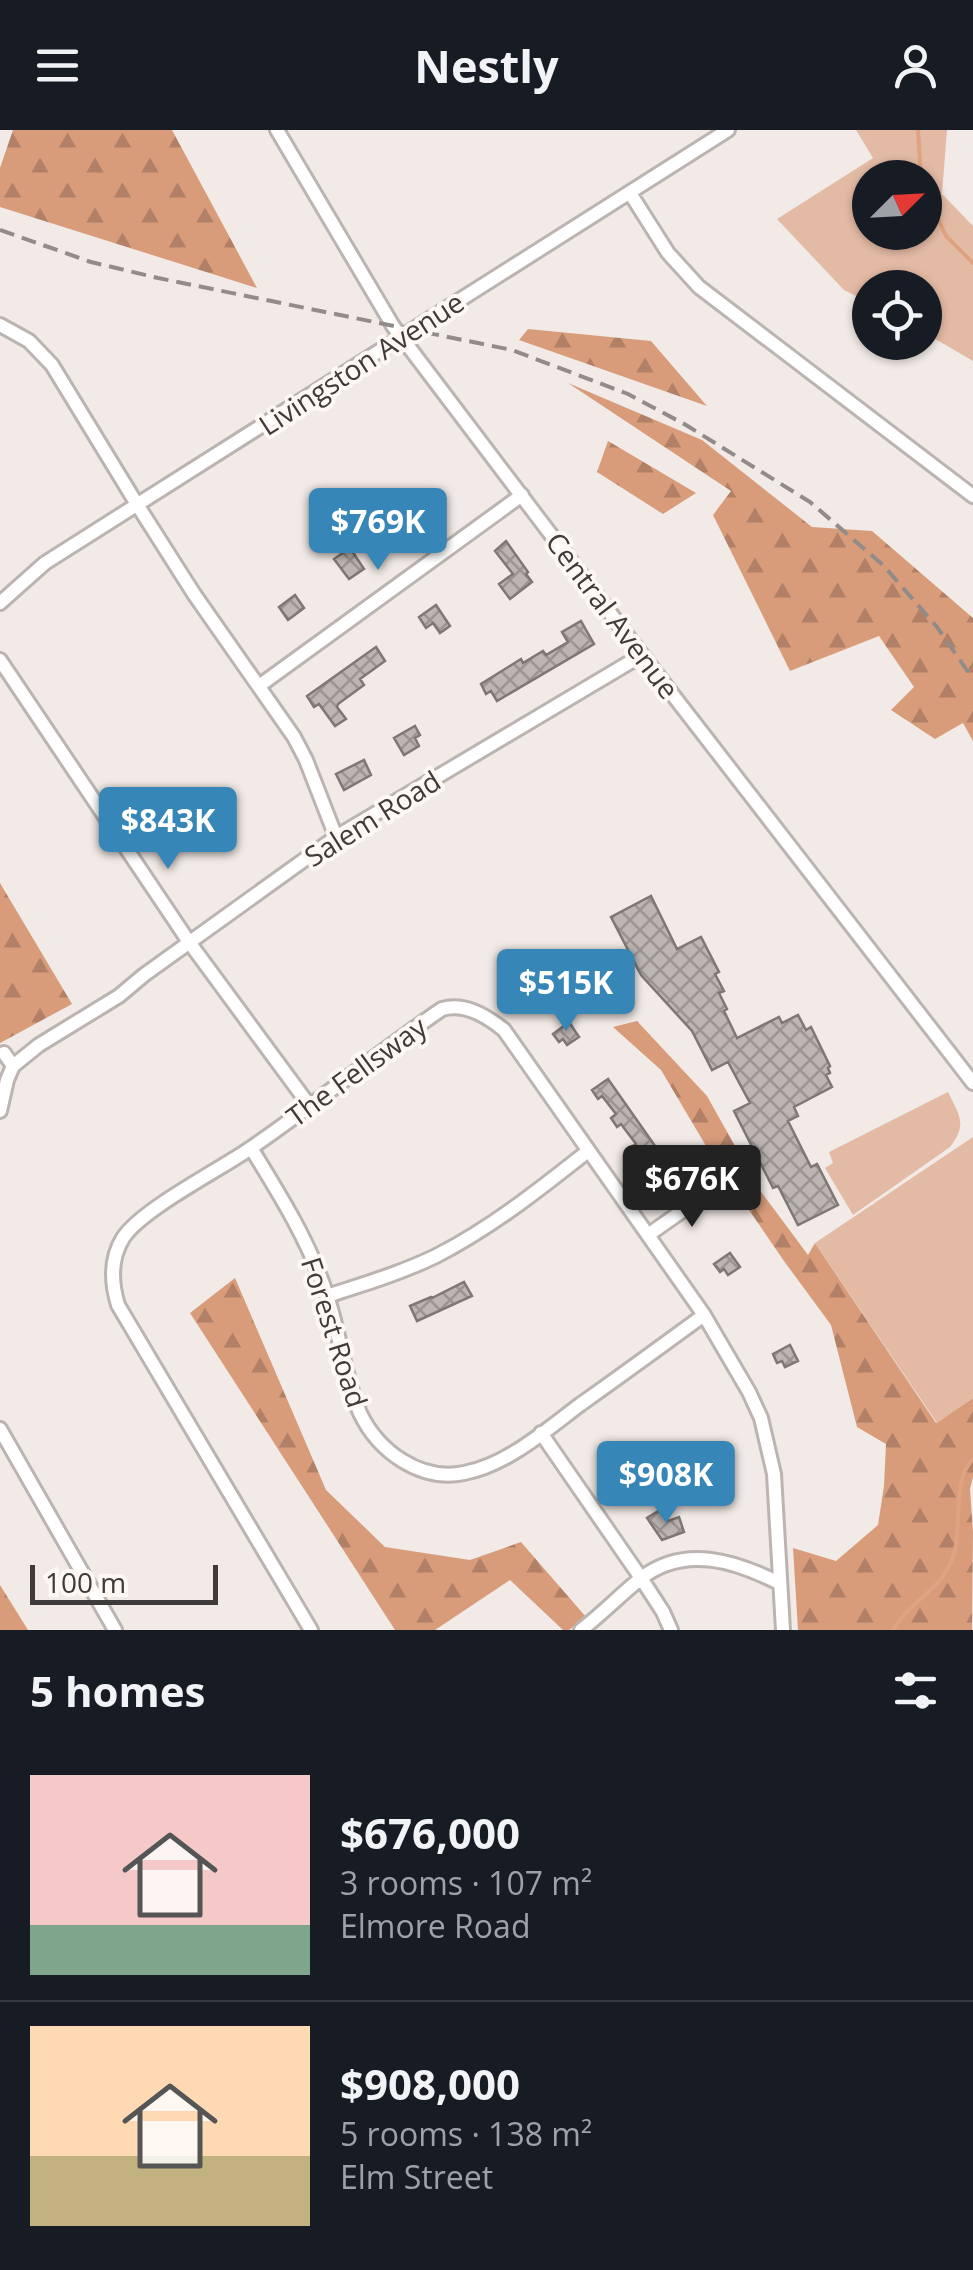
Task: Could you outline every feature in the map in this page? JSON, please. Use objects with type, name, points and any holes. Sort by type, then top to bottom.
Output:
[{"type":"street","name":"Central Avenue","points":[[276,130],[402,337],[642,656],[973,1084]]},
{"type":"street","name":"Livingston Avenue","points":[[0,603],[45,563],[728,130]]},
{"type":"street","points":[[630,193],[668,253],[699,287],[973,496]]},
{"type":"street","points":[[0,325],[29,341],[52,365],[215,625],[300,748],[336,837]]},
{"type":"street","points":[[260,686],[522,496]]},
{"type":"street","name":"Salem Road","points":[[13,1066],[39,1045],[119,996],[336,837],[642,656]]},
{"type":"street","points":[[0,660],[189,942],[309,1104]]},
{"type":"street","name":"The Fellsway","points":[[311,1630],[118,1305],[112,1275],[116,1253],[122,1239],[143,1217],[251,1148],[396,1041],[453,1006],[478,1013],[504,1030],[731,1358],[761,1418],[774,1474],[783,1630]]},
{"type":"street","points":[[0,1111],[13,1066],[4,1053]]},
{"type":"street","name":"Forest Road","points":[[251,1148],[316,1266],[368,1430],[408,1464],[436,1474],[464,1474],[500,1460],[704,1316]]},
{"type":"street","points":[[327,1296],[436,1256],[508,1212],[588,1151]]},
{"type":"street","points":[[648,1234],[712,1190]]},
{"type":"street","points":[[0,1429],[115,1630]]},
{"type":"street","points":[[542,1433],[641,1578],[671,1630]]},
{"type":"street","points":[[580,1630],[641,1578],[672,1564],[706,1559],[740,1566],[780,1583]]},
{"type":"green space","points":[[13,130],[172,130],[257,288],[0,207],[0,168]]},
{"type":"green space","points":[[528,329],[651,341],[707,406],[519,340]]},
{"type":"green space","points":[[568,383],[702,440],[812,527],[872,531],[973,618],[973,741],[963,723],[935,739],[891,710],[914,687],[879,636],[790,671],[713,515],[731,491]]},
{"type":"green space","points":[[608,441],[696,493],[663,514],[597,472]]},
{"type":"green space","points":[[0,883],[72,1004],[0,1043]]},
{"type":"green space","points":[[637,1021],[707,1096],[759,1189],[808,1255],[815,1243],[936,1423],[973,1398],[972,1630],[798,1630],[793,1548],[836,1561],[878,1525],[886,1444],[857,1427],[831,1325],[712,1156],[661,1070],[613,1027]]},
{"type":"green space","points":[[235,1278],[326,1490],[385,1547],[470,1560],[521,1542],[586,1617],[563,1630],[510,1580],[435,1630],[395,1630],[190,1313]]},
{"type":"green space","points":[[0,1585],[28,1630],[0,1630]]},
{"type":"shaded area","points":[[856,130],[947,130],[942,194],[942,160],[870,160],[873,158]]},
{"type":"shaded area","points":[[852,171],[852,250],[942,250],[942,194],[973,226],[973,361],[942,343],[942,270],[852,270],[852,294],[777,219]]},
{"type":"shaded area","points":[[948,1092],[960,1126],[950,1147],[853,1215],[825,1168],[833,1163],[829,1152]]},
{"type":"shaded area","points":[[973,1137],[973,1398],[937,1423],[815,1243]]},
{"type":"building","points":[[506,541],[532,582],[510,599],[499,584],[513,574],[495,551]]},
{"type":"building","points":[[350,548],[364,569],[349,579],[334,559]]},
{"type":"building","points":[[295,595],[304,608],[288,620],[279,607]]},
{"type":"building","points":[[436,605],[450,626],[440,633],[433,623],[426,628],[419,617]]},
{"type":"building","points":[[581,621],[594,644],[497,701],[491,691],[486,694],[481,684],[521,659],[523,663],[543,651],[546,655],[568,642],[562,632]]},
{"type":"building","points":[[376,647],[385,661],[360,679],[364,685],[338,704],[346,719],[335,726],[319,704],[314,707],[307,696]]},
{"type":"building","points":[[415,726],[420,735],[415,738],[419,746],[404,755],[394,738]]},
{"type":"building","points":[[364,760],[371,775],[344,790],[336,774]]},
{"type":"building","points":[[651,896],[677,949],[701,937],[719,972],[715,974],[724,991],[719,993],[737,1038],[779,1017],[782,1023],[798,1015],[806,1030],[811,1027],[830,1066],[826,1075],[832,1087],[794,1107],[798,1116],[788,1121],[811,1167],[817,1164],[838,1205],[798,1225],[778,1186],[773,1188],[734,1111],[750,1103],[728,1062],[712,1070],[692,1031],[641,975],[611,917]]},
{"type":"building","points":[[569,1022],[579,1037],[567,1045],[553,1034]]},
{"type":"building","points":[[608,1079],[667,1163],[671,1160],[682,1174],[670,1183],[666,1178],[658,1184],[651,1174],[655,1172],[641,1153],[637,1156],[631,1147],[636,1144],[621,1124],[617,1127],[611,1118],[616,1114],[592,1090]]},
{"type":"building","points":[[730,1253],[740,1267],[728,1275],[714,1264]]},
{"type":"building","points":[[464,1282],[472,1296],[417,1321],[410,1306]]},
{"type":"building","points":[[790,1345],[798,1361],[785,1367],[782,1361],[777,1363],[773,1354]]},
{"type":"building","points":[[660,1510],[668,1521],[679,1517],[684,1532],[662,1540],[647,1518]]},
{"type":"waterway","points":[[918,130],[920,160]]},
{"type":"waterway","points":[[942,227],[973,263]]},
{"type":"waterway","points":[[893,1630],[936,1585],[950,1564],[957,1540],[963,1477],[973,1459]]},
{"type":"railway","points":[[0,230],[91,262],[158,278],[512,350],[628,394],[810,502],[883,565],[937,627],[973,679]]}]
